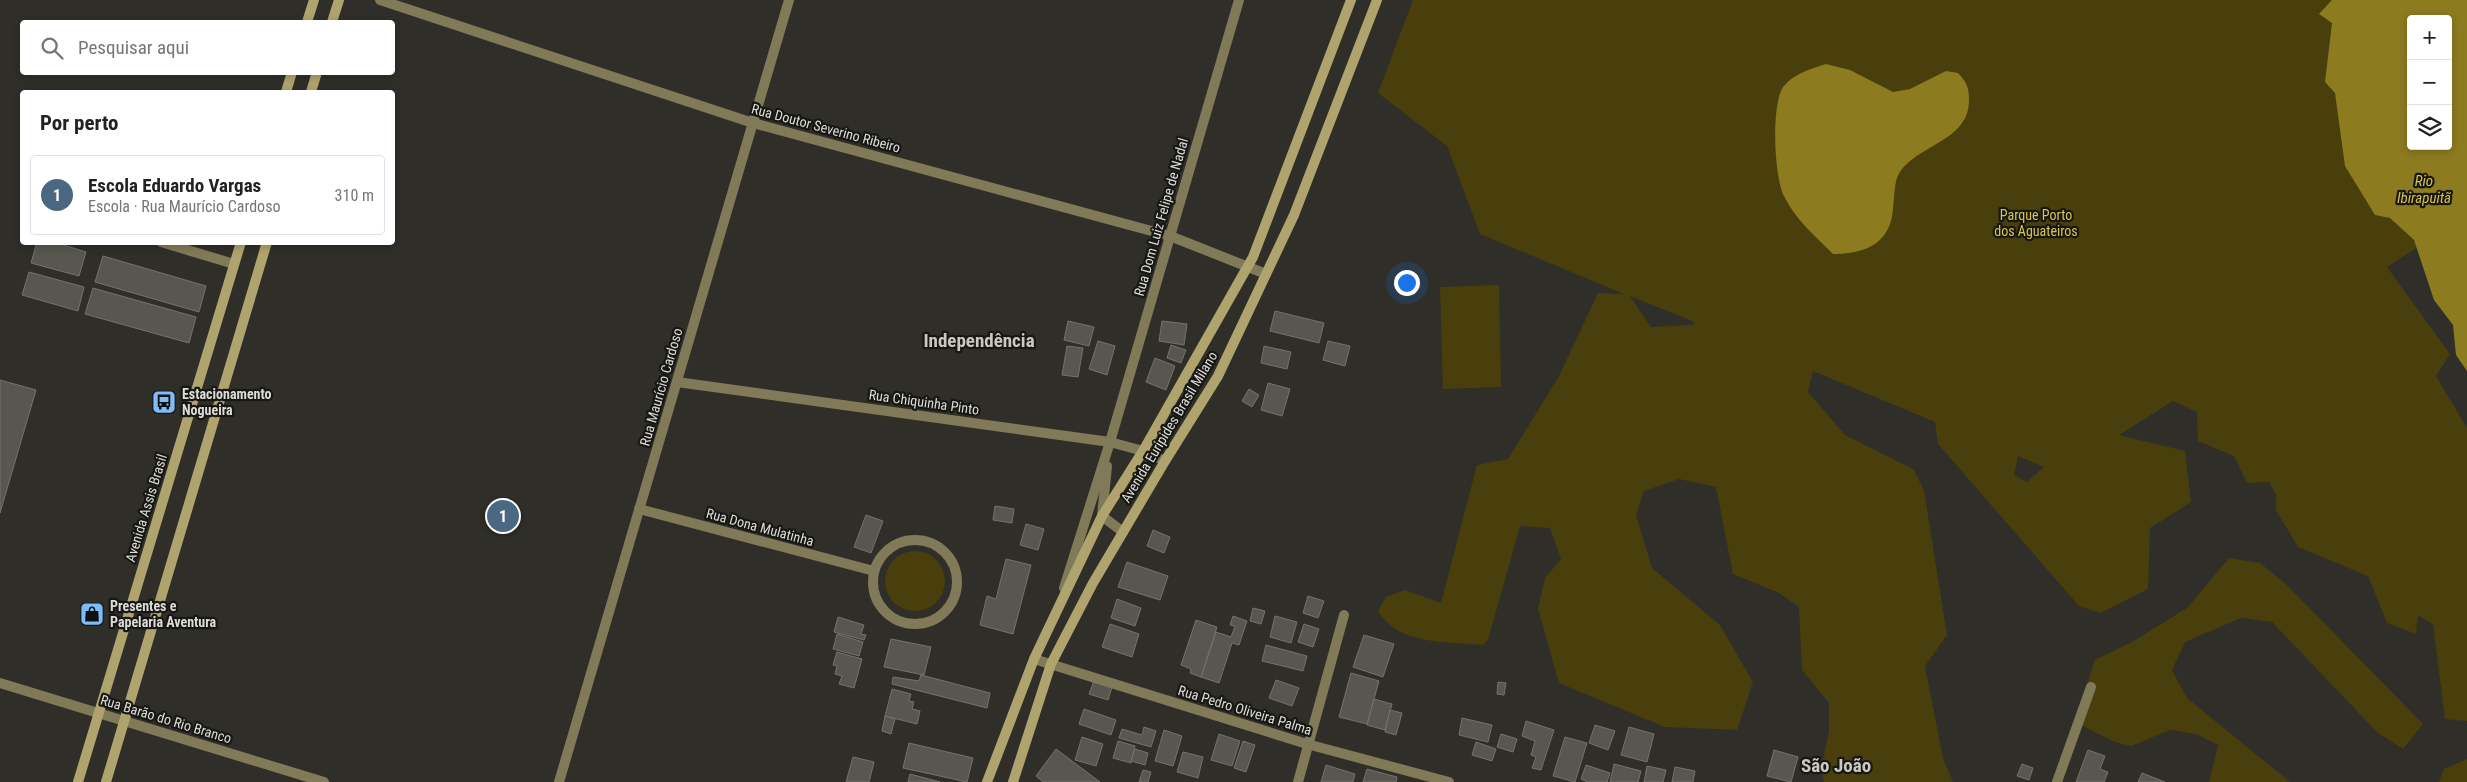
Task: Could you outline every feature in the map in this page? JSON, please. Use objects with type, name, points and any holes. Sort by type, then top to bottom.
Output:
[{"type":"main road","points":[[308,20],[314,0]]},
{"type":"main road","points":[[333,20],[339,0]]},
{"type":"main road","name":"Avenida Euripides Brasil Milano","points":[[987,782],[1034,659],[1102,516],[1143,451],[1248,265],[1351,0]]},
{"type":"main road","name":"Avenida Euripides Brasil Milano","points":[[1013,782],[1051,664],[1164,461],[1218,376],[1294,215],[1377,0]]},
{"type":"main road","points":[[287,90],[291,75]]},
{"type":"main road","points":[[312,90],[316,75]]},
{"type":"main road","name":"Avenida Assis Brasil","points":[[78,782],[240,245]]},
{"type":"main road","points":[[106,782],[266,245]]},
{"type":"street","name":"Rua Doutor Severino Ribeiro","points":[[380,0],[753,123],[1170,236],[1248,265],[1266,274]]},
{"type":"street","name":"Rua Maurício Cardoso","points":[[559,782],[789,0]]},
{"type":"street","name":"Rua Dom Luiz Felipe de Nadal","points":[[1056,615],[1110,442],[1239,0]]},
{"type":"street","points":[[171,245],[234,264]]},
{"type":"street","name":"Rua Chiquinha Pinto","points":[[677,382],[1110,442],[1143,451],[1164,461]]},
{"type":"street","name":"Rua Dom Luiz Felipe de Nadal","points":[[1102,516],[1110,442]]},
{"type":"street","name":"Rua Dona Mulatinha","points":[[640,509],[874,571]]},
{"type":"street","points":[[1102,516],[1123,532]]},
{"type":"street","points":[[916,540],[930,542],[942,550],[951,560],[956,574],[957,588],[952,601],[944,612],[933,620],[920,623],[906,623],[893,618],[879,604],[872,584],[874,571],[880,558],[889,548],[902,542],[916,540]]},
{"type":"street","points":[[1298,782],[1344,615]]},
{"type":"street","name":"Rua Pedro Oliveira Palma","points":[[1034,659],[1307,744],[1449,782]]},
{"type":"street","name":"Rua Barão do Rio Branco","points":[[0,683],[324,782]]},
{"type":"street","points":[[2057,782],[2091,687]]},
{"type":"green space","name":"Parque Porto dos Aguateiros","points":[[1413,0],[2342,0],[2353,145],[2418,247],[2387,267],[2450,354],[2436,376],[2467,428],[2467,721],[2445,719],[2433,624],[2418,615],[2416,634],[2387,623],[2368,576],[2298,547],[2276,510],[2276,495],[2269,482],[2247,483],[2234,456],[2198,441],[2197,412],[2173,401],[2119,435],[2185,451],[2191,502],[2150,528],[2148,589],[2100,613],[2079,606],[1938,444],[1935,422],[1813,371],[1808,392],[1845,435],[1913,469],[1924,490],[1947,635],[1925,666],[1943,758],[1953,782],[1824,782],[1821,769],[1829,731],[1829,703],[1802,670],[1799,607],[1779,593],[1733,574],[1716,487],[1679,479],[1644,491],[1636,515],[1652,568],[1720,625],[1753,682],[1737,730],[1665,727],[1559,683],[1538,609],[1545,578],[1561,559],[1550,528],[1520,526],[1488,640],[1482,645],[1424,640],[1398,631],[1378,611],[1386,597],[1405,590],[1441,603],[1477,465],[1508,459],[1559,376],[1598,293],[1624,294],[1480,234],[1447,146],[1378,93]],"holes":[[[1630,296],[1695,322],[1695,323],[1692,325],[1651,327]],[[2018,456],[2044,467],[2027,482],[2014,475]]]},
{"type":"green space","points":[[1499,285],[1501,387],[1443,389],[1440,287]]},
{"type":"green space","points":[[909,551],[921,551],[932,556],[940,564],[945,575],[943,593],[932,606],[921,611],[909,611],[898,606],[890,598],[885,587],[885,575],[890,564],[898,556]]},
{"type":"green space","points":[[2229,558],[2260,563],[2286,584],[2423,724],[2403,749],[2378,733],[2272,622],[2241,618],[2185,642],[2172,670],[2187,698],[2290,782],[2209,782],[2218,745],[2196,734],[2170,730],[2131,746],[2115,742],[2079,724],[2082,698],[2095,660],[2132,642],[2187,608]]},
{"type":"green space","points":[[2467,759],[2467,782],[2439,782],[2444,769]]},
{"type":"water","name":"Rio Ibirapuitã","points":[[2332,0],[2467,0],[2467,371],[2456,355],[2453,325],[2434,300],[2414,240],[2390,218],[2375,215],[2345,166],[2335,93],[2325,82],[2332,23],[2319,14]]},
{"type":"water","points":[[1826,64],[1850,70],[1893,92],[1910,89],[1946,71],[1958,73],[1969,92],[1967,114],[1961,125],[1942,141],[1908,163],[1898,175],[1892,218],[1881,239],[1867,248],[1850,253],[1833,254],[1794,212],[1781,187],[1776,158],[1775,124],[1779,96],[1783,87],[1797,75]]},
{"type":"building","points":[[36,245],[64,245],[86,252],[79,276],[31,263]]},
{"type":"building","points":[[103,256],[206,286],[199,312],[95,282]]},
{"type":"building","points":[[29,272],[84,287],[78,311],[22,295]]},
{"type":"building","points":[[93,288],[196,317],[189,343],[85,314]]},
{"type":"building","points":[[1275,311],[1324,323],[1319,343],[1270,331]]},
{"type":"building","points":[[1068,321],[1094,327],[1089,346],[1064,340]]},
{"type":"building","points":[[1162,321],[1187,324],[1184,345],[1159,341]]},
{"type":"building","points":[[1098,341],[1115,346],[1107,375],[1089,369]]},
{"type":"building","points":[[1328,341],[1350,346],[1345,366],[1323,360]]},
{"type":"building","points":[[1171,345],[1186,350],[1181,363],[1167,358]]},
{"type":"building","points":[[1067,346],[1083,348],[1078,377],[1062,375]]},
{"type":"building","points":[[1264,346],[1291,352],[1287,369],[1261,363]]},
{"type":"building","points":[[1155,358],[1175,366],[1166,390],[1146,382]]},
{"type":"building","points":[[0,380],[36,390],[0,513]]},
{"type":"building","points":[[1268,383],[1290,389],[1282,416],[1261,410]]},
{"type":"building","points":[[1249,389],[1259,395],[1252,407],[1242,401]]},
{"type":"building","points":[[995,506],[1014,509],[1012,523],[993,520]]},
{"type":"building","points":[[866,515],[883,521],[871,553],[854,547]]},
{"type":"building","points":[[1026,524],[1044,529],[1038,550],[1020,545]]},
{"type":"building","points":[[1153,530],[1170,537],[1164,553],[1147,546]]},
{"type":"building","points":[[1006,559],[1031,565],[1013,634],[980,625],[987,596],[996,599]]},
{"type":"building","points":[[1127,562],[1168,576],[1160,600],[1118,587]]},
{"type":"building","points":[[1308,596],[1324,601],[1318,618],[1303,613]]},
{"type":"building","points":[[1117,599],[1141,608],[1135,626],[1111,618]]},
{"type":"building","points":[[1253,608],[1265,611],[1261,624],[1250,621]]},
{"type":"building","points":[[1233,616],[1247,621],[1239,645],[1232,643],[1219,683],[1201,677],[1216,632],[1231,637],[1235,626],[1230,625]]},
{"type":"building","points":[[1275,616],[1297,622],[1291,643],[1270,637]]},
{"type":"building","points":[[838,617],[864,625],[861,634],[866,635],[864,640],[834,632]]},
{"type":"building","points":[[1196,620],[1217,627],[1201,677],[1190,673],[1191,669],[1181,665]]},
{"type":"building","points":[[1110,624],[1139,634],[1132,657],[1102,647]]},
{"type":"building","points":[[1304,624],[1319,629],[1313,647],[1298,642]]},
{"type":"building","points":[[837,634],[863,642],[859,656],[833,649]]},
{"type":"building","points":[[1364,635],[1394,644],[1383,677],[1353,667]]},
{"type":"building","points":[[891,639],[931,647],[924,675],[884,667]]},
{"type":"building","points":[[1266,645],[1307,656],[1303,671],[1262,661]]},
{"type":"building","points":[[837,652],[862,659],[854,688],[839,684],[842,676],[835,674],[837,666],[833,665]]},
{"type":"building","points":[[1351,673],[1379,681],[1367,724],[1339,717]]},
{"type":"building","points":[[921,675],[990,693],[987,708],[892,684],[893,677],[919,681]]},
{"type":"building","points":[[1276,680],[1299,688],[1292,706],[1269,698]]},
{"type":"building","points":[[1094,681],[1112,687],[1108,700],[1089,694]]},
{"type":"building","points":[[1498,682],[1506,683],[1504,695],[1497,694]]},
{"type":"building","points":[[892,689],[911,694],[909,701],[914,702],[912,709],[920,711],[917,724],[885,716]]},
{"type":"building","points":[[1374,699],[1392,704],[1385,730],[1367,725]]},
{"type":"building","points":[[1084,709],[1116,720],[1111,735],[1079,724]]},
{"type":"building","points":[[1390,710],[1402,713],[1396,735],[1385,732]]},
{"type":"building","points":[[885,716],[895,719],[891,734],[882,731]]},
{"type":"building","points":[[1462,718],[1492,725],[1488,742],[1459,735]]},
{"type":"building","points":[[1526,721],[1554,730],[1541,770],[1532,768],[1536,757],[1531,755],[1535,741],[1522,736]]},
{"type":"building","points":[[1595,725],[1615,731],[1608,750],[1589,743]]},
{"type":"building","points":[[1144,727],[1156,731],[1151,747],[1119,738],[1122,729],[1142,735]]},
{"type":"building","points":[[1629,727],[1654,734],[1647,762],[1621,755]]},
{"type":"building","points":[[1164,730],[1182,736],[1173,766],[1155,761]]},
{"type":"building","points":[[1219,734],[1240,741],[1232,766],[1211,760]]},
{"type":"building","points":[[1501,734],[1517,739],[1513,752],[1497,747]]},
{"type":"building","points":[[1082,737],[1103,744],[1096,766],[1075,760]]},
{"type":"building","points":[[1565,737],[1587,743],[1575,782],[1553,776]]},
{"type":"building","points":[[1118,741],[1135,746],[1131,763],[1113,758]]},
{"type":"building","points":[[1243,741],[1255,745],[1246,772],[1234,768]]},
{"type":"building","points":[[1476,742],[1496,749],[1492,761],[1472,755]]},
{"type":"building","points":[[909,743],[973,758],[967,782],[903,768]]},
{"type":"building","points":[[1056,749],[1100,782],[1043,782],[1036,776]]},
{"type":"building","points":[[1135,749],[1148,753],[1145,765],[1131,761]]},
{"type":"building","points":[[1774,750],[1798,757],[1791,782],[1767,776]]},
{"type":"building","points":[[2088,750],[2105,756],[2100,769],[2108,772],[2104,782],[2076,782]]},
{"type":"building","points":[[1183,752],[1203,757],[1198,778],[1177,772]]},
{"type":"building","points":[[853,757],[874,762],[869,782],[846,782]]},
{"type":"building","points":[[1614,764],[1641,771],[1638,782],[1610,782]]},
{"type":"building","points":[[2022,764],[2033,768],[2029,780],[2017,776]]},
{"type":"building","points":[[1326,765],[1355,774],[1353,782],[1321,782]]},
{"type":"building","points":[[1586,765],[1610,773],[1607,782],[1588,782],[1581,779]]},
{"type":"building","points":[[1647,766],[1666,770],[1663,782],[1644,782]]},
{"type":"building","points":[[1675,767],[1695,771],[1693,782],[1672,782]]},
{"type":"building","points":[[1367,769],[1397,777],[1396,782],[1363,782]]},
{"type":"building","points":[[1143,770],[1151,772],[1148,782],[1139,782]]},
{"type":"building","points":[[2142,773],[2165,782],[2138,782]]},
{"type":"building","points":[[910,774],[940,782],[908,782]]},
{"type":"place","name":"Estacionamento Nogueira","points":[[164,402]]},
{"type":"place","name":"Escola Eduardo Vargas","points":[[503,516]]},
{"type":"place","name":"Presentes e Papelaria Aventura","points":[[92,614]]},
{"type":"district","name":"Independência","points":[[979,340]]},
{"type":"district","name":"São João","points":[[1836,765]]}]
